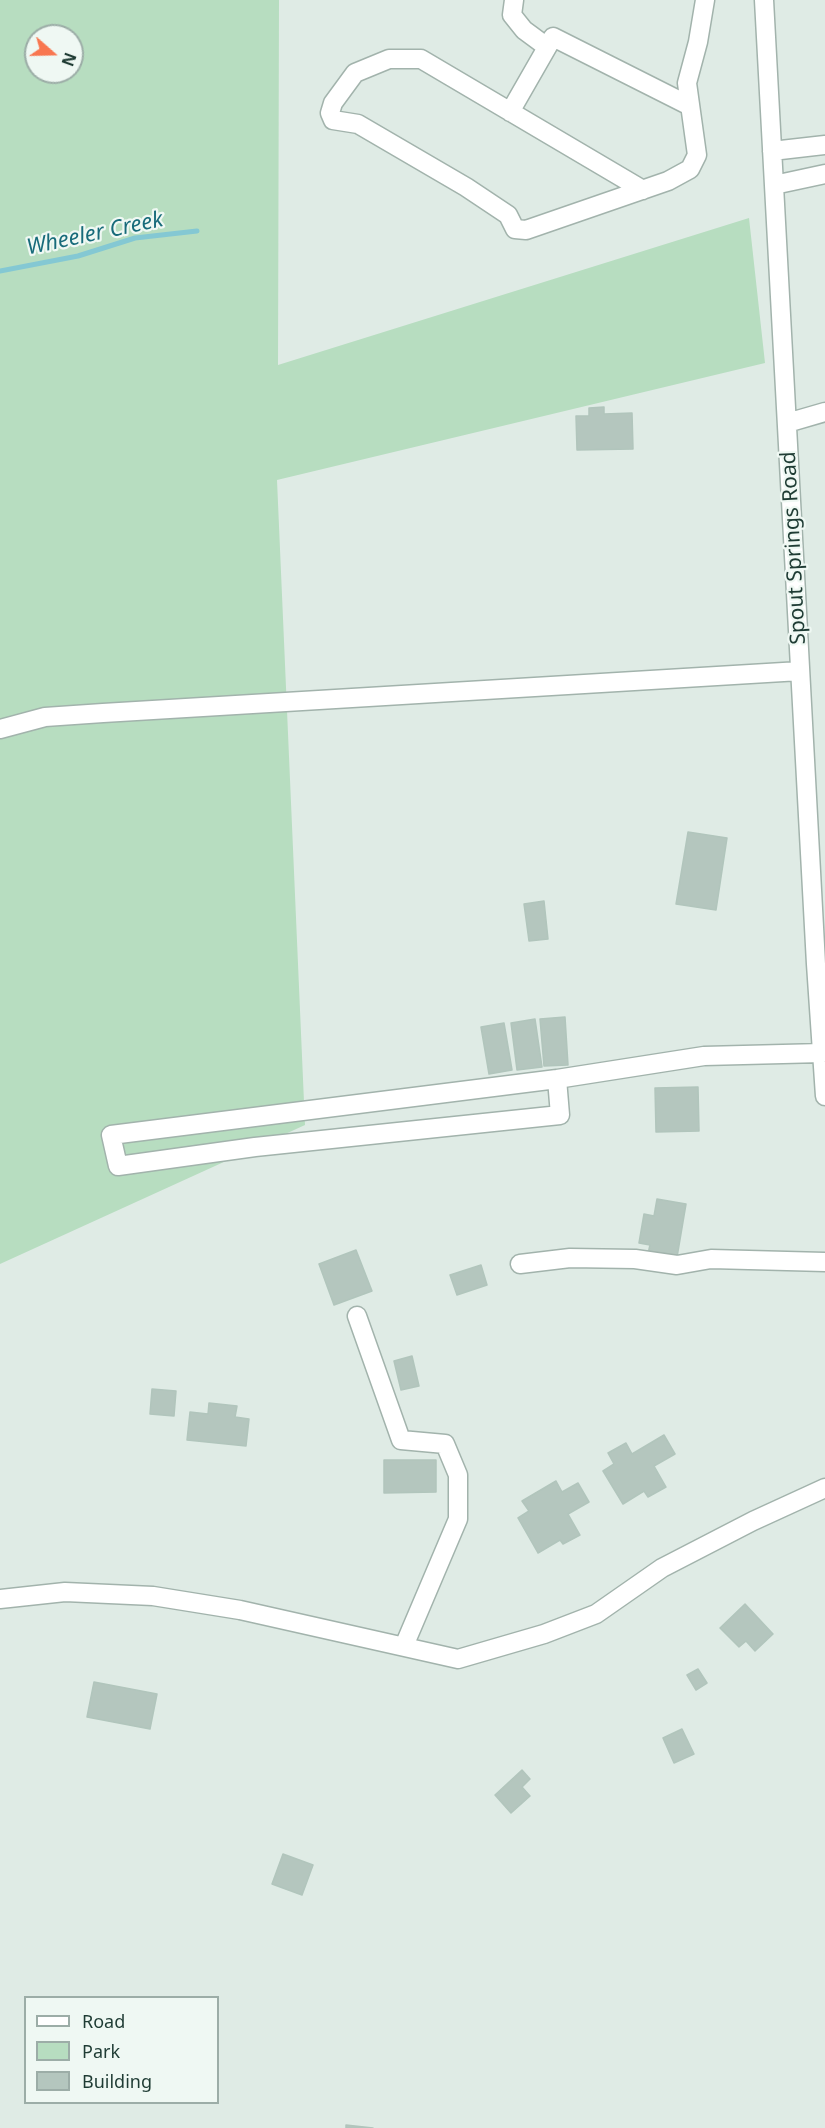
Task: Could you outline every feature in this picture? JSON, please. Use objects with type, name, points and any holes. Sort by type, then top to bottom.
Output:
[{"type":"street","points":[[514,0],[512,15],[524,30],[547,47]]},
{"type":"street","points":[[643,190],[421,59],[389,59],[355,73],[333,103],[330,113],[333,120],[358,124],[466,188],[508,215],[515,229],[526,230],[643,190],[668,181],[690,170],[697,154],[687,83],[698,42],[705,0]]},
{"type":"street","name":"Spout Springs Road","points":[[764,0],[825,1095]]},
{"type":"street","points":[[510,112],[553,38],[690,106]]},
{"type":"street","points":[[772,151],[825,145]]},
{"type":"street","points":[[774,185],[825,174]]},
{"type":"street","points":[[787,423],[825,412]]},
{"type":"street","points":[[0,729],[45,717],[800,671]]},
{"type":"street","points":[[557,1079],[560,1115],[255,1147],[118,1166],[111,1135],[557,1079],[704,1056],[822,1053]]},
{"type":"street","points":[[520,1264],[570,1258],[635,1259],[677,1265],[711,1258],[825,1262]]},
{"type":"street","points":[[357,1316],[401,1440],[445,1444],[458,1475],[458,1519],[404,1646]]},
{"type":"street","points":[[0,1599],[64,1592],[153,1596],[240,1610],[458,1659],[544,1634],[596,1614],[662,1568],[753,1521],[825,1488]]},
{"type":"green space","points":[[0,0],[279,0],[278,365],[749,218],[765,363],[277,480],[305,1125],[0,1264]]},
{"type":"building","points":[[604,407],[604,414],[632,413],[633,449],[577,450],[576,416],[589,416],[589,408]]},
{"type":"building","points":[[688,832],[727,838],[716,910],[676,904]]},
{"type":"building","points":[[544,901],[548,939],[529,941],[524,904]]},
{"type":"building","points":[[565,1017],[568,1065],[544,1066],[540,1019]]},
{"type":"building","points":[[535,1019],[542,1067],[517,1070],[511,1023]]},
{"type":"building","points":[[504,1023],[512,1070],[489,1074],[481,1027]]},
{"type":"building","points":[[698,1087],[699,1131],[656,1132],[655,1088]]},
{"type":"building","points":[[657,1199],[686,1204],[676,1263],[647,1258],[650,1245],[639,1243],[644,1214],[654,1216]]},
{"type":"building","points":[[356,1250],[372,1291],[334,1305],[319,1264]]},
{"type":"building","points":[[481,1265],[487,1285],[457,1295],[450,1275]]},
{"type":"building","points":[[412,1356],[419,1386],[401,1390],[394,1361]]},
{"type":"building","points":[[152,1389],[176,1391],[174,1416],[150,1414]]},
{"type":"building","points":[[209,1403],[237,1406],[235,1417],[249,1419],[246,1446],[187,1440],[190,1412],[208,1414]]},
{"type":"building","points":[[664,1435],[675,1454],[654,1466],[666,1487],[648,1497],[644,1491],[623,1504],[603,1471],[614,1464],[608,1453],[626,1443],[632,1454]]},
{"type":"building","points":[[384,1460],[436,1460],[436,1492],[384,1493]]},
{"type":"building","points":[[556,1481],[562,1492],[578,1483],[589,1502],[568,1514],[580,1535],[563,1544],[560,1540],[538,1553],[518,1518],[529,1511],[522,1501]]},
{"type":"building","points":[[745,1604],[773,1634],[755,1651],[746,1641],[739,1647],[720,1628]]},
{"type":"building","points":[[698,1669],[707,1683],[696,1690],[687,1675]]},
{"type":"building","points":[[94,1682],[157,1694],[150,1729],[87,1717]]},
{"type":"building","points":[[682,1729],[694,1754],[674,1763],[663,1738]]},
{"type":"building","points":[[522,1770],[530,1779],[522,1787],[530,1796],[511,1813],[495,1795]]},
{"type":"building","points":[[283,1854],[313,1865],[302,1895],[272,1884]]},
{"type":"building","points":[[346,2125],[373,2128],[346,2128]]},
{"type":"waterway","name":"Wheeler Creek","points":[[0,271],[78,256],[135,238],[197,231]]}]
